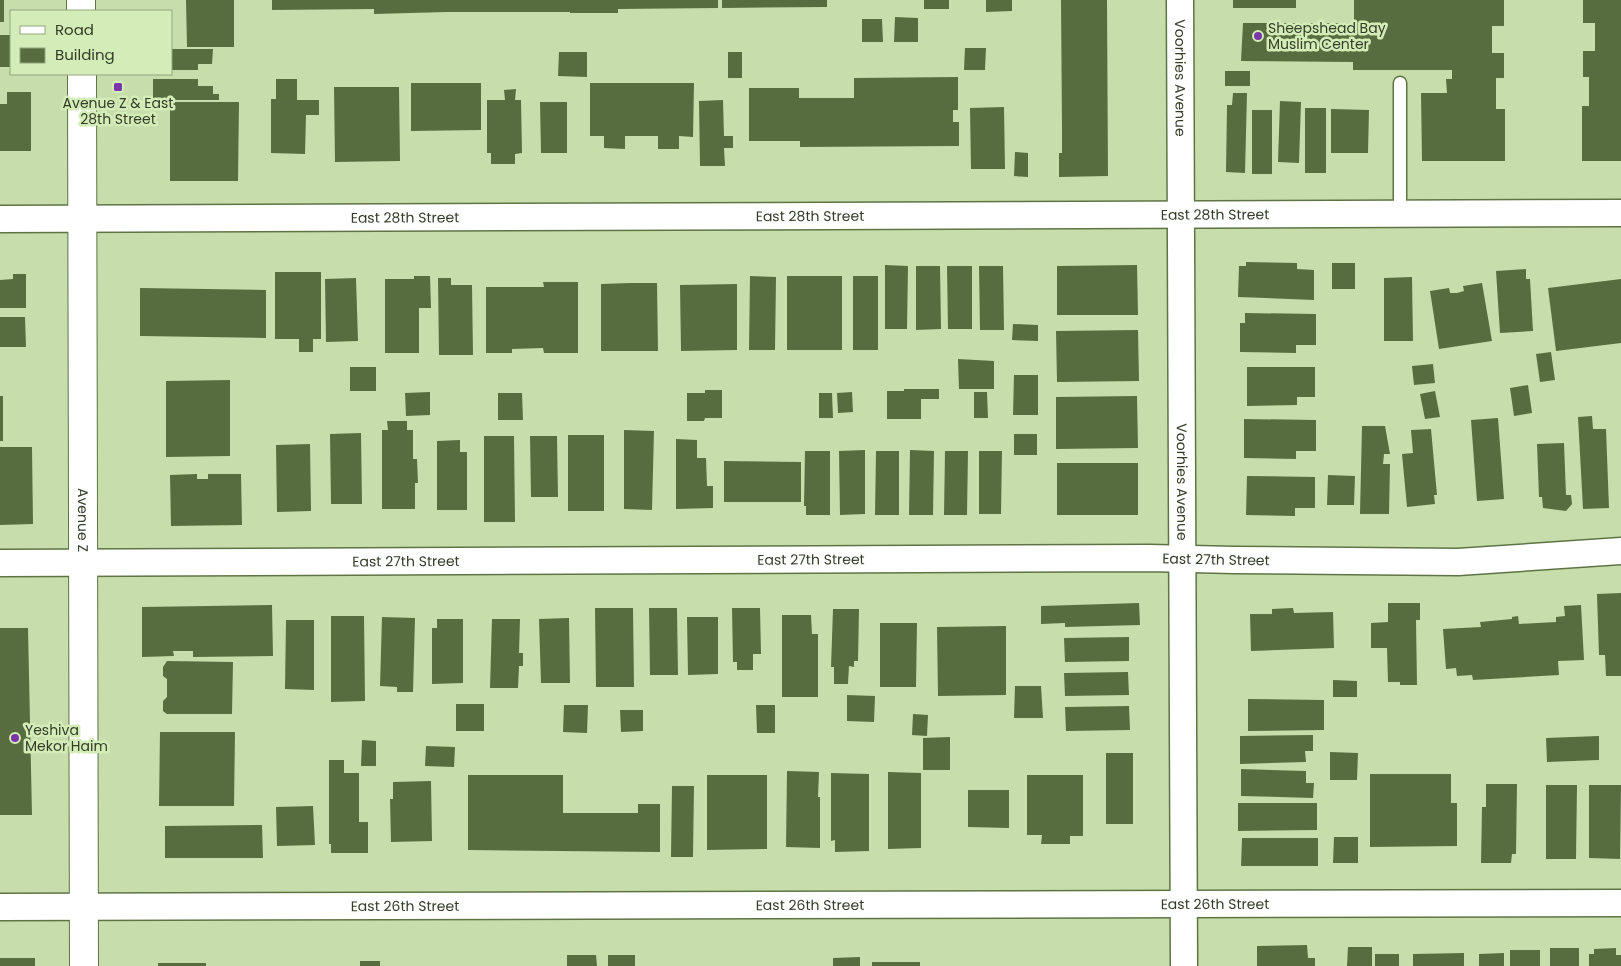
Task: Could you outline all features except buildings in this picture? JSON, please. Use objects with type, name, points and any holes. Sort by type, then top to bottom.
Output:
[{"type":"street","name":"Voorhies Avenue","points":[[1180,0],[1184,966]]},
{"type":"street","name":"Avenue Z","points":[[82,75],[84,966]]},
{"type":"street","name":"East 28th Street","points":[[0,219],[1621,213]]},
{"type":"street","name":"East 27th Street","points":[[0,563],[1149,558],[1458,562],[1621,551]]},
{"type":"street","name":"East 26th Street","points":[[0,907],[1621,903]]},
{"type":"lane","points":[[1400,83],[1400,213]]},
{"type":"place","name":"Sheepshead Bay Muslim Center","points":[[1258,36]]},
{"type":"place","name":"Avenue Z & East 28th Street","points":[[118,87]]},
{"type":"place","name":"Yeshiva Mekor Haim","points":[[15,738]]}]
